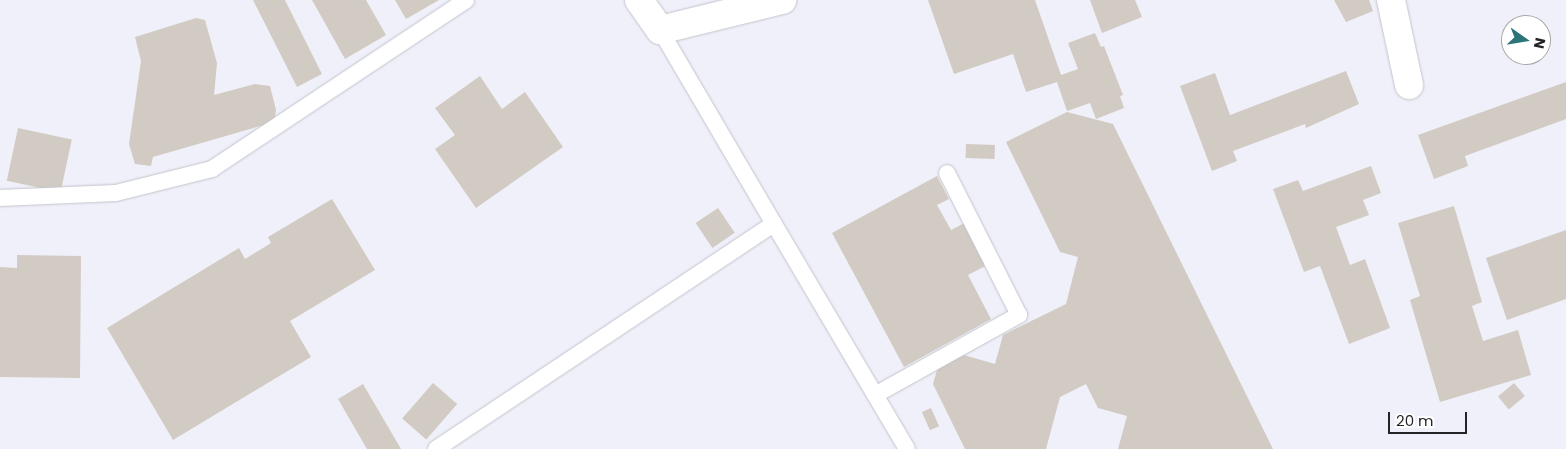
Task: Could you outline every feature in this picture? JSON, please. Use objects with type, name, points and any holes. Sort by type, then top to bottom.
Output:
[{"type":"street","points":[[639,0],[660,30],[782,0]]},
{"type":"street","points":[[1390,0],[1410,85]]},
{"type":"lane","points":[[0,198],[116,193],[212,169],[466,0]]},
{"type":"lane","points":[[660,30],[907,449]]},
{"type":"lane","points":[[875,395],[1018,315],[947,173]]},
{"type":"lane","points":[[436,449],[774,224]]},
{"type":"building","points":[[253,0],[285,0],[322,74],[297,87]]},
{"type":"building","points":[[312,0],[366,0],[386,35],[345,59]]},
{"type":"building","points":[[395,0],[439,0],[406,19]]},
{"type":"building","points":[[928,0],[1035,0],[1061,75],[1078,69],[1068,43],[1095,33],[1101,47],[1104,46],[1123,95],[1120,96],[1124,108],[1096,119],[1090,103],[1067,111],[1057,82],[1026,92],[1013,54],[954,74]]},
{"type":"building","points":[[1090,0],[1135,0],[1142,17],[1102,33]]},
{"type":"building","points":[[1334,0],[1369,0],[1373,11],[1346,22]]},
{"type":"building","points":[[196,18],[205,20],[217,63],[214,95],[255,84],[270,86],[276,110],[274,122],[153,157],[151,166],[135,164],[129,144],[141,61],[135,37]]},
{"type":"building","points":[[1346,71],[1359,104],[1306,128],[1305,124],[1233,151],[1237,161],[1212,171],[1180,86],[1215,73],[1230,115]]},
{"type":"building","points":[[480,76],[502,109],[525,92],[563,147],[476,208],[435,149],[455,135],[435,108]]},
{"type":"building","points":[[1566,82],[1566,119],[1465,156],[1468,166],[1434,179],[1418,135]]},
{"type":"building","points":[[1067,112],[1113,124],[1273,449],[1118,449],[1127,416],[1098,408],[1086,384],[1060,397],[1046,449],[965,449],[933,384],[943,349],[995,364],[1003,335],[1066,304],[1078,257],[1060,252],[1006,142]]},
{"type":"building","points":[[18,128],[72,139],[61,192],[7,181]]},
{"type":"building","points":[[966,144],[995,145],[994,159],[966,158]]},
{"type":"building","points":[[1371,166],[1381,193],[1363,200],[1369,215],[1336,227],[1350,265],[1365,259],[1390,328],[1349,344],[1320,266],[1304,272],[1273,189],[1298,180],[1303,191]]},
{"type":"building","points":[[937,176],[949,199],[937,205],[951,230],[972,219],[995,261],[968,275],[991,319],[904,367],[832,233]]},
{"type":"building","points":[[332,199],[375,270],[290,321],[311,357],[173,440],[107,328],[239,248],[245,259],[271,243],[268,237]]},
{"type":"building","points":[[1454,206],[1482,302],[1472,306],[1483,341],[1518,330],[1531,375],[1440,402],[1410,300],[1420,296],[1398,223]]},
{"type":"building","points":[[718,208],[735,233],[712,248],[696,223]]},
{"type":"building","points":[[1566,230],[1566,299],[1507,320],[1486,258]]},
{"type":"building","points":[[17,255],[81,256],[80,378],[0,377],[0,267],[17,268]]},
{"type":"building","points":[[433,383],[457,404],[426,439],[402,418]]},
{"type":"building","points":[[1514,383],[1525,396],[1509,410],[1498,396]]},
{"type":"building","points":[[363,384],[401,449],[367,449],[338,399]]},
{"type":"building","points":[[931,408],[939,426],[930,430],[922,412]]}]
